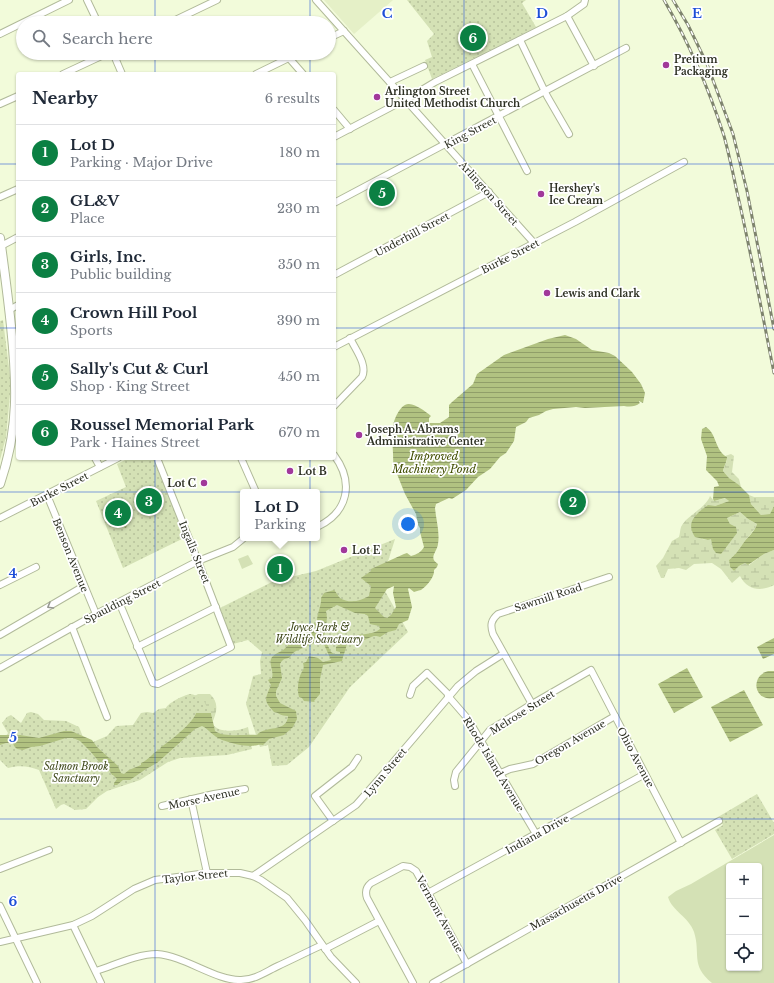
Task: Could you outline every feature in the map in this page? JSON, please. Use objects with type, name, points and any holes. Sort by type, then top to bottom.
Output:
[{"type":"street","points":[[37,16],[69,0]]},
{"type":"street","points":[[87,0],[95,16]]},
{"type":"street","points":[[183,16],[216,0]]},
{"type":"street","name":"Arlington Street","points":[[316,0],[330,16]]},
{"type":"street","points":[[336,136],[405,100],[435,82],[566,16],[584,2]]},
{"type":"street","points":[[566,16],[594,66]]},
{"type":"street","name":"Arlington Street","points":[[336,22],[534,243]]},
{"type":"street","points":[[0,34],[16,26]]},
{"type":"street","points":[[336,35],[344,31]]},
{"type":"street","points":[[520,40],[568,134]]},
{"type":"street","name":"King Street","points":[[336,202],[626,48]]},
{"type":"street","points":[[67,72],[93,60]]},
{"type":"street","points":[[116,60],[121,72]]},
{"type":"street","points":[[260,72],[285,60]]},
{"type":"street","points":[[291,60],[301,72]]},
{"type":"street","points":[[472,64],[527,171]]},
{"type":"street","points":[[390,82],[424,66]]},
{"type":"street","points":[[0,104],[16,97]]},
{"type":"street","points":[[336,112],[350,129]]},
{"type":"street","name":"Burke Street","points":[[336,345],[534,243],[684,162]]},
{"type":"street","points":[[0,197],[16,190]]},
{"type":"street","name":"Underhill Street","points":[[336,274],[489,192]]},
{"type":"street","points":[[16,238],[1,242],[3,292],[9,310],[16,363]]},
{"type":"street","points":[[9,310],[16,306]]},
{"type":"street","points":[[336,404],[362,377],[364,373],[363,364],[350,338]]},
{"type":"street","points":[[0,484],[9,454],[16,400]]},
{"type":"street","points":[[320,525],[334,515],[341,506],[345,495],[346,484],[344,472],[336,458]]},
{"type":"street","points":[[97,460],[100,467]]},
{"type":"street","name":"Burke Street","points":[[0,518],[114,460]]},
{"type":"street","name":"Ingalls Street","points":[[137,647],[153,683],[158,684],[230,647],[231,644],[158,460]]},
{"type":"street","points":[[242,460],[255,489]]},
{"type":"street","name":"Benson Avenue","points":[[47,495],[96,614]]},
{"type":"street","name":"Spaulding Street","points":[[0,668],[96,614],[198,562],[233,547],[240,541]]},
{"type":"street","points":[[0,585],[36,566]]},
{"type":"street","name":"Sawmill Road","points":[[504,654],[491,628],[493,618],[498,614],[609,577]]},
{"type":"street","points":[[0,634],[84,586]]},
{"type":"street","points":[[119,602],[137,647],[216,607]]},
{"type":"street","points":[[72,627],[107,717]]},
{"type":"street","points":[[504,654],[532,704]]},
{"type":"street","name":"Lynn Street","points":[[253,876],[356,805],[458,686],[471,675],[504,654]]},
{"type":"street","name":"Melrose Street","points":[[455,786],[454,780],[456,772],[490,730],[591,670]]},
{"type":"street","name":"Ohio Avenue","points":[[591,670],[681,843]]},
{"type":"street","name":"Rhode Island Avenue","points":[[410,695],[413,686],[427,673],[449,696],[468,719],[482,740],[536,834]]},
{"type":"street","name":"Oregon Avenue","points":[[501,773],[510,769],[533,764],[615,716]]},
{"type":"street","points":[[333,821],[315,796],[352,767],[358,758]]},
{"type":"street","name":"Indiana Drive","points":[[428,893],[645,774]]},
{"type":"street","name":"Morse Avenue","points":[[162,806],[214,794],[246,789]]},
{"type":"street","points":[[191,799],[207,874]]},
{"type":"street","name":"Massachusetts Drive","points":[[433,983],[719,822]]},
{"type":"street","points":[[0,869],[49,850]]},
{"type":"street","name":"Vermont Avenue","points":[[379,921],[367,898],[366,888],[371,883],[403,866],[410,866],[416,871],[467,964]]},
{"type":"street","name":"Taylor Street","points":[[0,942],[73,925],[92,916],[134,889],[148,882],[163,878],[234,872],[253,876],[268,884],[287,898],[335,962],[356,983]]},
{"type":"street","points":[[0,906],[37,983]]},
{"type":"street","points":[[96,971],[140,957],[157,954],[185,962],[224,977],[240,980],[254,980],[379,921],[413,983]]},
{"type":"street","points":[[73,925],[101,983]]},
{"type":"shaded area","points":[[324,0],[393,0],[354,34]]},
{"type":"green space","points":[[407,0],[526,0],[522,3],[536,27],[432,79],[425,60],[432,57],[427,41],[434,34]]},
{"type":"green space","points":[[3,320],[11,384],[6,437],[0,460],[0,321]]},
{"type":"green space","points":[[731,454],[734,456],[732,472],[739,479],[741,487],[729,478],[723,471],[727,460],[725,456]]},
{"type":"green space","points":[[125,460],[155,460],[186,537],[123,568],[96,501],[126,487],[117,464]]},
{"type":"green space","points":[[749,495],[754,497],[774,497],[774,506],[770,515],[761,515],[751,504]]},
{"type":"green space","points":[[710,496],[714,501],[726,498],[729,501],[715,506],[702,539],[708,540],[730,524],[727,518],[740,512],[757,524],[738,551],[729,560],[730,567],[734,571],[739,566],[745,563],[749,565],[764,554],[774,550],[774,585],[764,589],[750,587],[740,576],[732,583],[721,569],[712,563],[694,564],[686,570],[679,568],[668,569],[664,578],[661,578],[656,566],[663,558],[672,541],[679,537],[681,527],[687,519],[708,500]]},
{"type":"green space","name":"Joyce Park & Wildlife Sanctuary","points":[[395,539],[381,584],[408,632],[350,687],[309,747],[287,765],[272,766],[268,745],[260,747],[246,704],[253,676],[261,674],[260,661],[262,652],[248,640],[233,644],[220,608],[274,581],[316,571]]},
{"type":"green space","points":[[248,555],[253,564],[242,569],[238,559]]},
{"type":"green space","name":"Salmon Brook Sanctuary","points":[[190,694],[204,701],[208,717],[217,728],[233,731],[248,727],[252,749],[227,755],[180,758],[168,762],[140,780],[107,791],[98,797],[86,809],[75,810],[64,804],[56,809],[39,770],[24,766],[8,768],[0,760],[0,736],[6,736],[8,733],[2,723],[11,715],[21,723],[27,713],[31,712],[38,714],[44,720],[66,721],[79,727],[83,737],[93,742],[107,736],[116,726],[133,725],[141,713],[153,713],[159,709],[166,708],[176,700]]},
{"type":"green space","points":[[198,694],[210,694],[213,697],[216,704],[216,710],[213,721],[211,713],[205,713],[193,697]]},
{"type":"green space","points":[[757,794],[774,823],[774,834],[732,859],[715,830],[723,825],[718,817]]},
{"type":"green space","points":[[774,835],[774,983],[712,983],[705,977],[698,965],[696,940],[692,927],[673,906],[668,897],[726,863],[726,971],[762,971],[762,863],[727,863]]},
{"type":"water","name":"Improved Machinery Pond","points":[[565,335],[576,339],[592,350],[609,353],[615,356],[632,372],[641,384],[645,393],[643,403],[639,401],[640,403],[630,407],[576,407],[553,409],[529,418],[526,422],[516,427],[514,441],[506,453],[500,457],[490,469],[478,477],[466,490],[452,499],[449,498],[436,504],[435,508],[438,540],[433,557],[435,562],[438,564],[434,570],[432,579],[423,589],[414,592],[409,588],[408,589],[412,607],[408,620],[399,624],[396,630],[388,632],[380,637],[373,636],[364,640],[347,643],[342,661],[323,665],[320,679],[320,694],[314,701],[315,702],[304,701],[299,697],[298,683],[304,665],[303,663],[306,662],[309,656],[318,658],[323,662],[331,660],[322,640],[296,651],[290,657],[281,662],[282,678],[276,691],[276,696],[280,703],[296,711],[297,719],[293,727],[284,735],[269,739],[263,745],[251,746],[222,740],[202,726],[195,729],[157,763],[130,780],[123,780],[117,785],[114,785],[114,783],[117,779],[109,770],[101,764],[80,741],[73,738],[66,738],[23,750],[17,749],[13,743],[0,745],[0,735],[20,735],[39,738],[64,731],[71,731],[92,740],[97,747],[118,766],[121,773],[124,774],[141,765],[141,763],[160,749],[191,721],[196,713],[211,713],[215,731],[224,734],[257,735],[265,730],[284,725],[288,716],[283,716],[274,712],[266,700],[271,685],[268,680],[272,678],[272,657],[283,650],[297,637],[315,630],[314,623],[317,621],[321,598],[324,593],[334,590],[340,598],[347,601],[355,601],[366,598],[369,596],[371,586],[361,578],[371,571],[371,569],[407,553],[411,556],[416,554],[424,547],[416,514],[393,467],[392,431],[398,412],[403,406],[409,404],[421,408],[431,416],[429,418],[429,423],[440,423],[449,417],[449,405],[473,384],[477,374],[504,355],[548,339]],"holes":[[[394,586],[393,593],[396,607],[387,618],[375,608],[387,589]],[[337,605],[355,613],[365,614],[368,616],[370,624],[379,626],[380,629],[373,633],[347,638],[336,647],[336,651],[340,652],[340,654],[334,654],[331,652],[324,638],[327,618],[326,611]]]},
{"type":"water","points":[[706,427],[710,430],[720,451],[727,457],[723,471],[749,495],[751,504],[761,515],[770,514],[774,506],[774,550],[764,554],[748,565],[745,563],[739,566],[734,571],[730,567],[729,560],[736,553],[757,524],[740,512],[727,518],[730,524],[736,527],[737,533],[721,554],[716,553],[713,549],[711,539],[708,540],[695,537],[691,527],[693,519],[696,515],[708,505],[715,506],[729,501],[725,498],[714,501],[713,499],[714,487],[719,486],[717,481],[706,470],[707,456],[701,439],[702,429]]},
{"type":"water","points":[[116,506],[124,509],[121,517],[129,521],[126,528],[110,521]]},
{"type":"water","points":[[774,638],[774,654],[763,659],[757,647]]},
{"type":"water","points":[[687,668],[703,697],[674,713],[658,684]]},
{"type":"water","points":[[768,671],[774,671],[774,698],[762,696],[757,688],[758,678]]},
{"type":"water","points":[[744,690],[763,725],[730,742],[711,707]]},
{"type":"railway","points":[[664,0],[698,66],[724,136],[747,237],[774,373]]},
{"type":"railway","points":[[673,0],[688,25],[707,64],[733,134],[747,191],[774,329]]},
{"type":"place","name":"Roussel Memorial Park","points":[[473,38]]},
{"type":"place","name":"Pretium Packaging","points":[[666,65]]},
{"type":"place","name":"Arlington Street United Methodist Church","points":[[377,97]]},
{"type":"place","name":"Sally's Cut & Curl","points":[[382,193]]},
{"type":"place","name":"Hershey's Ice Cream","points":[[541,194]]},
{"type":"place","name":"Lewis and Clark","points":[[547,293]]},
{"type":"place","name":"Joseph A. Abrams Administrative Center","points":[[359,435]]},
{"type":"place","name":"Lot B","points":[[290,471]]},
{"type":"place","name":"Lot C","points":[[204,483]]},
{"type":"place","name":"Girls, Inc.","points":[[149,501]]},
{"type":"place","name":"GL&V","points":[[573,502]]},
{"type":"place","name":"Crown Hill Pool","points":[[118,513]]},
{"type":"place","name":"Lot E","points":[[344,550]]},
{"type":"place","name":"Lot D","points":[[280,569]]}]
